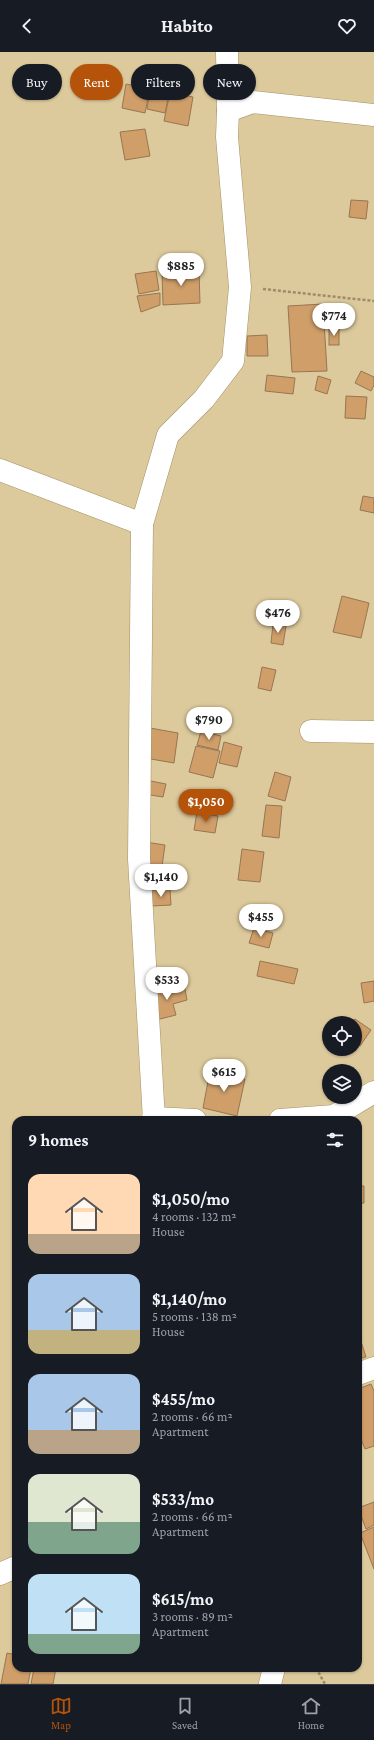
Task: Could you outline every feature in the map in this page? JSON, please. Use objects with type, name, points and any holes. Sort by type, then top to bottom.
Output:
[{"type":"street","points":[[154,1116],[139,859],[142,524],[168,435],[204,399],[233,361],[240,287],[228,137],[227,52]]},
{"type":"street","points":[[228,111],[253,102],[374,115]]},
{"type":"street","points":[[0,470],[142,524]]},
{"type":"street","points":[[311,731],[374,732]]},
{"type":"street","points":[[334,1116],[374,1092]]},
{"type":"street","points":[[362,1372],[374,1368]]},
{"type":"street","points":[[0,1574],[12,1569]]},
{"type":"street","points":[[270,1684],[273,1672]]},
{"type":"path","points":[[240,287],[374,301]]},
{"type":"path","points":[[318,1672],[325,1684]]},
{"type":"building","points":[[126,84],[131,85],[131,100],[148,100],[145,113],[122,108]]},
{"type":"building","points":[[148,100],[168,100],[165,113],[147,109]]},
{"type":"building","points":[[168,100],[192,100],[188,126],[164,121]]},
{"type":"building","points":[[145,129],[150,156],[125,160],[120,132]]},
{"type":"building","points":[[351,200],[368,201],[366,219],[349,217]]},
{"type":"building","points":[[199,270],[200,303],[163,305],[162,271]]},
{"type":"building","points":[[156,271],[159,290],[139,294],[135,274]]},
{"type":"building","points":[[160,293],[160,305],[141,312],[137,296]]},
{"type":"building","points":[[323,304],[327,371],[292,372],[288,306]]},
{"type":"building","points":[[329,329],[339,329],[339,345],[329,345]]},
{"type":"building","points":[[267,335],[268,356],[247,356],[247,336]]},
{"type":"building","points":[[361,371],[374,377],[374,385],[371,391],[355,383]]},
{"type":"building","points":[[267,375],[295,378],[293,394],[265,391]]},
{"type":"building","points":[[318,376],[331,380],[327,394],[315,390]]},
{"type":"building","points":[[346,396],[367,397],[365,419],[345,418]]},
{"type":"building","points":[[363,496],[374,498],[374,513],[360,510]]},
{"type":"building","points":[[342,596],[369,603],[361,638],[333,632]]},
{"type":"building","points":[[273,624],[286,626],[283,645],[271,643]]},
{"type":"building","points":[[262,667],[276,670],[271,691],[258,688]]},
{"type":"building","points":[[150,728],[178,733],[174,763],[145,758]]},
{"type":"building","points":[[201,731],[221,736],[218,750],[197,745]]},
{"type":"building","points":[[224,742],[242,747],[237,767],[219,763]]},
{"type":"building","points":[[196,746],[220,751],[213,778],[189,772]]},
{"type":"building","points":[[275,772],[291,777],[285,801],[268,796]]},
{"type":"building","points":[[146,780],[166,784],[163,797],[144,794]]},
{"type":"building","points":[[266,805],[282,806],[279,838],[262,836]]},
{"type":"building","points":[[197,812],[218,816],[215,833],[194,830]]},
{"type":"building","points":[[145,842],[165,845],[162,866],[142,863]]},
{"type":"building","points":[[242,849],[264,852],[260,882],[238,880]]},
{"type":"building","points":[[170,889],[171,905],[152,906],[151,890]]},
{"type":"building","points":[[254,928],[273,933],[269,948],[249,943]]},
{"type":"building","points":[[260,961],[298,969],[294,984],[257,976]]},
{"type":"building","points":[[374,981],[374,1001],[364,1003],[361,983]]},
{"type":"building","points":[[184,984],[187,1000],[173,1004],[176,1015],[156,1020],[149,993]]},
{"type":"building","points":[[362,1024],[371,1030],[362,1043]]},
{"type":"building","points":[[210,1071],[245,1079],[237,1116],[203,1108]]},
{"type":"building","points":[[362,1186],[364,1186],[364,1203],[362,1203]]},
{"type":"building","points":[[362,1344],[366,1357],[362,1358]]},
{"type":"building","points":[[371,1384],[374,1391],[374,1446],[365,1449],[362,1442],[362,1387]]},
{"type":"building","points":[[374,1502],[374,1525],[366,1529],[362,1518],[362,1506]]},
{"type":"building","points":[[374,1527],[374,1569],[362,1538],[362,1532]]},
{"type":"building","points":[[7,1653],[12,1654],[12,1672],[30,1672],[28,1684],[1,1684]]},
{"type":"building","points":[[33,1672],[55,1672],[53,1684],[31,1684]]}]
